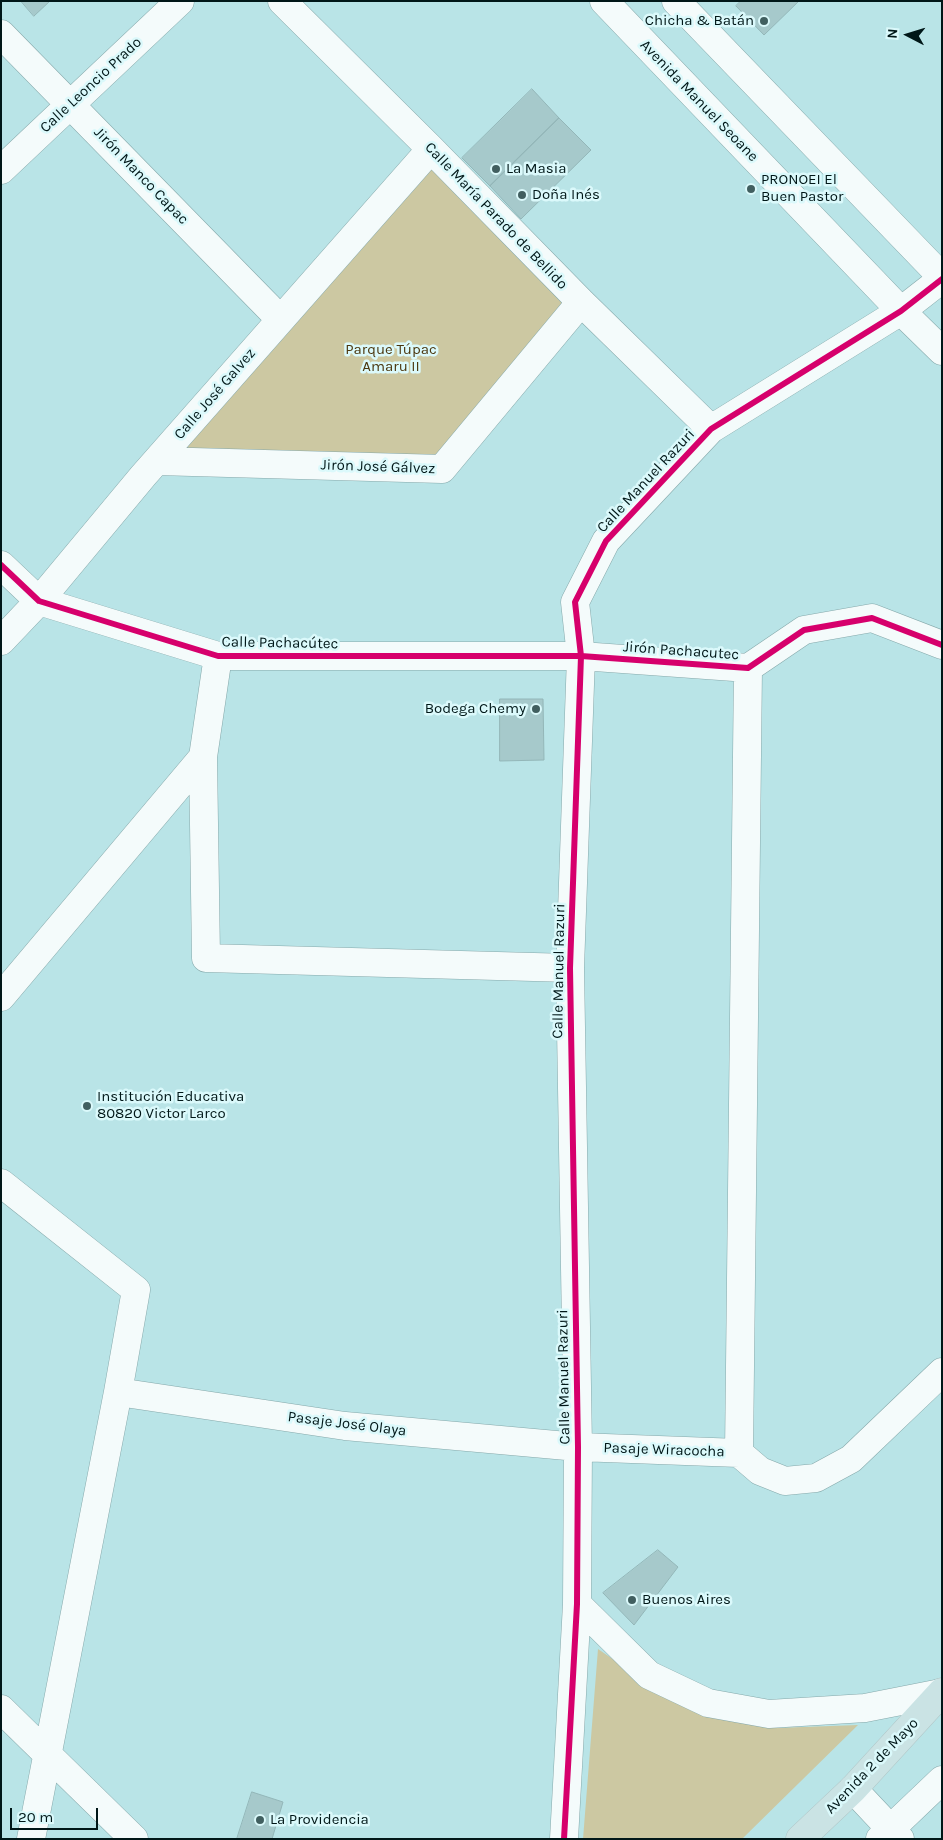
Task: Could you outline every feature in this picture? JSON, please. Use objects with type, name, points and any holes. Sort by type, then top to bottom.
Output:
[{"type":"highway","name":"Avenida 2 de Mayo","points":[[800,1839],[853,1789],[941,1693]]},
{"type":"street","name":"Calle Leoncio Prado","points":[[1,170],[180,1]]},
{"type":"street","name":"Calle María Parado de Bellido","points":[[282,1],[431,148],[581,302],[711,429]]},
{"type":"street","name":"Avenida Manuel Seoane","points":[[604,1],[901,311],[942,351]]},
{"type":"street","points":[[676,1],[942,278]]},
{"type":"street","name":"Jirón Manco Capac","points":[[1,34],[71,103],[280,319]]},
{"type":"street","name":"Calle José Galvez","points":[[1,641],[39,601],[142,476],[431,148]]},
{"type":"street","name":"Calle Manuel Razuri","points":[[564,1839],[577,1604],[578,1447],[570,968],[581,656],[575,602],[606,541],[711,429],[901,311],[942,278]]},
{"type":"street","name":"Jirón José Gálvez","points":[[156,461],[442,469],[581,302]]},
{"type":"street","name":"Calle Pachacútec","points":[[1,565],[39,601],[218,656],[581,656]]},
{"type":"street","name":"Jirón Pachacutec","points":[[581,656],[748,668],[804,630],[872,618],[942,645]]},
{"type":"street","points":[[218,656],[203,757],[206,958],[570,968]]},
{"type":"street","points":[[739,1453],[748,668]]},
{"type":"street","points":[[1,997],[203,757]]},
{"type":"street","points":[[1,1184],[136,1290],[31,1839]]},
{"type":"street","name":"Pasaje Wiracocha","points":[[578,1447],[739,1453],[760,1471],[785,1481],[816,1478],[851,1459],[941,1374]]},
{"type":"street","name":"Pasaje José Olaya","points":[[118,1392],[346,1426],[578,1447]]},
{"type":"street","points":[[577,1604],[649,1675],[708,1703],[769,1714],[865,1708],[941,1693]]},
{"type":"street","points":[[1,1709],[134,1839]]},
{"type":"street","points":[[853,1789],[890,1835],[942,1780]]},
{"type":"green space","name":"Parque Túpac Amaru II","points":[[431,153],[572,299],[442,469],[157,461]]},
{"type":"green space","points":[[598,1649],[661,1692],[741,1723],[776,1728],[858,1725],[742,1839],[583,1839]]},
{"type":"building","points":[[21,1],[50,1],[34,16]]},
{"type":"building","name":"Chicha & Batán","points":[[741,1],[799,1],[764,35],[736,6]]},
{"type":"building","points":[[532,89],[559,118],[490,186],[462,158]]},
{"type":"building","points":[[559,118],[591,150],[521,219],[490,186]]},
{"type":"building","points":[[500,699],[543,699],[544,760],[500,761]]},
{"type":"building","points":[[658,1550],[678,1567],[634,1625],[603,1593]]},
{"type":"building","name":"La Providencia","points":[[252,1792],[283,1802],[272,1839],[237,1839]]},
{"type":"cycle path","points":[[564,1839],[577,1604],[578,1447],[570,968],[581,656],[575,602],[606,541],[711,429],[901,311],[942,279]]},
{"type":"cycle path","points":[[1,565],[39,601],[218,656],[581,656],[748,668],[804,630],[872,618],[942,645]]},
{"type":"place","name":"Chicha & Batán","points":[[764,21]]},
{"type":"place","name":"La Masia","points":[[496,169]]},
{"type":"place","name":"PRONOEI El Buen Pastor","points":[[751,189]]},
{"type":"place","name":"Doña Inés","points":[[522,195]]},
{"type":"place","name":"Bodega Chemy","points":[[536,709]]},
{"type":"place","name":"Institución Educativa 80820 Victor Larco","points":[[87,1106]]},
{"type":"place","name":"Buenos Aires","points":[[632,1600]]},
{"type":"place","name":"La Providencia","points":[[260,1820]]}]
